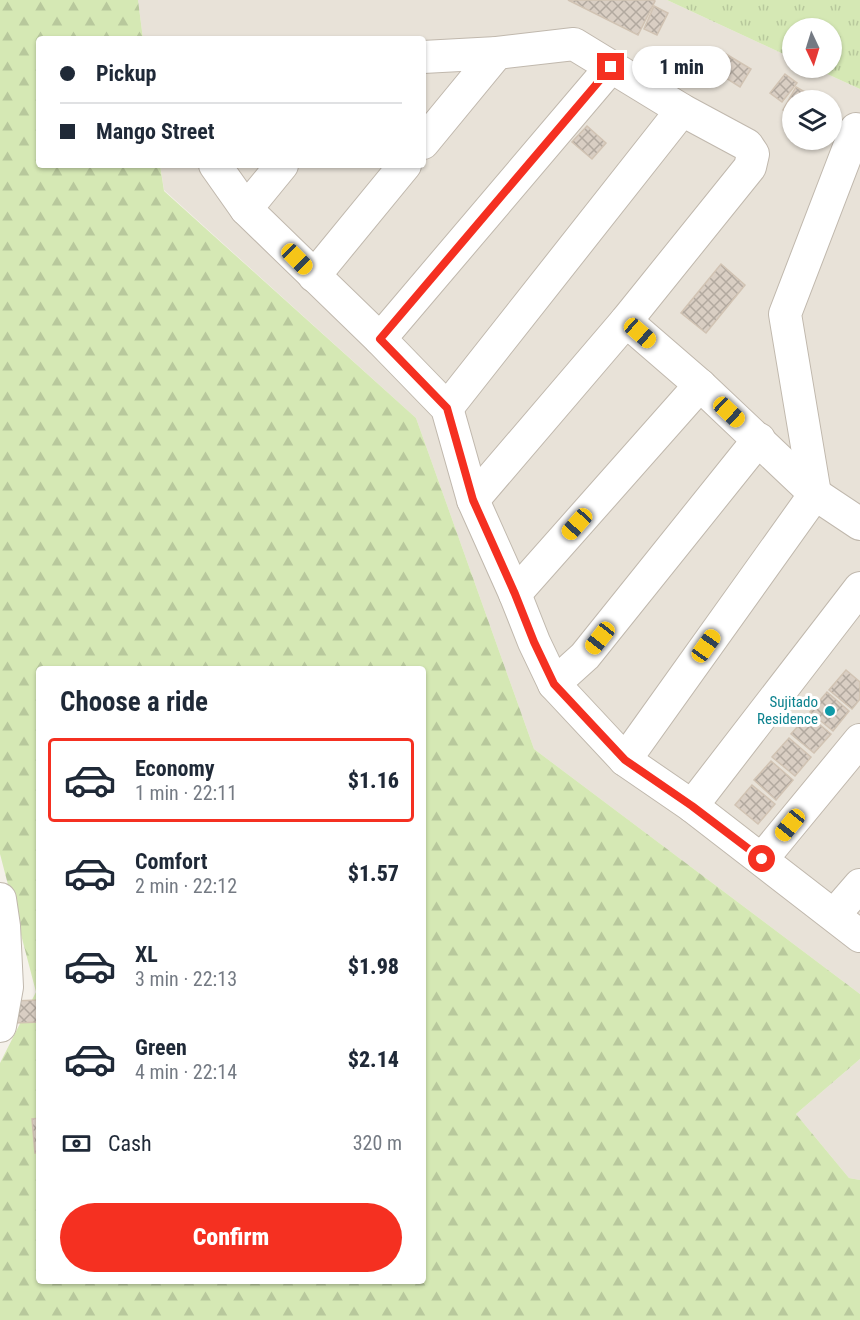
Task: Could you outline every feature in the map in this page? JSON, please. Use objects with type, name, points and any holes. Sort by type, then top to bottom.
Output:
[{"type":"street","points":[[426,57],[498,53],[574,44],[682,110],[747,145],[753,154],[750,167],[626,321],[473,500]]},
{"type":"street","points":[[426,139],[498,53]]},
{"type":"street","points":[[380,339],[611,67]]},
{"type":"street","points":[[447,408],[682,110]]},
{"type":"street","points":[[625,760],[815,494],[785,314],[856,129]]},
{"type":"street","points":[[217,168],[246,208],[447,408],[473,500],[554,684],[625,760],[692,806],[860,936]]},
{"type":"street","points":[[246,208],[279,168]]},
{"type":"street","points":[[314,276],[403,168]]},
{"type":"street","points":[[626,321],[759,439],[815,494],[860,524]]},
{"type":"street","points":[[515,594],[700,385]]},
{"type":"street","points":[[554,684],[585,656],[759,439]]},
{"type":"street","points":[[692,806],[860,588]]},
{"type":"street","points":[[762,859],[860,740]]},
{"type":"street","points":[[834,915],[860,885]]},
{"type":"street","points":[[0,899],[4,926],[7,987],[0,1026]]},
{"type":"shaded area","points":[[138,0],[667,0],[782,53],[782,78],[836,78],[860,89],[860,994],[534,749],[416,418],[164,190],[160,168],[426,168],[426,36],[143,36]]},
{"type":"shaded area","points":[[860,1059],[860,1180],[849,1178],[796,1114]]},
{"type":"green space","points":[[0,0],[138,0],[143,36],[36,36],[36,168],[160,168],[164,191],[416,418],[534,749],[860,994],[860,1059],[796,1114],[849,1178],[860,1180],[860,1320],[0,1320],[0,1063],[36,992],[0,854]]},
{"type":"green space","points":[[667,0],[860,0],[860,89],[836,78],[842,78],[842,18],[782,18],[782,53]]},
{"type":"building","points":[[568,0],[653,0],[655,1],[638,35]]},
{"type":"building","points":[[654,6],[668,13],[657,35],[644,29]]},
{"type":"building","points":[[721,51],[751,69],[740,87],[710,68]]},
{"type":"building","points":[[782,78],[790,78],[797,83],[791,90],[782,90],[782,102],[770,93]]},
{"type":"building","points":[[587,126],[606,143],[592,159],[572,142]]},
{"type":"building","points":[[721,264],[745,285],[706,333],[681,313]]},
{"type":"building","points":[[846,670],[860,682],[860,699],[852,709],[829,690]]},
{"type":"building","name":"Sujitado Residence","points":[[827,692],[849,711],[833,731],[810,712]]},
{"type":"building","points":[[808,715],[831,734],[814,753],[791,734]]},
{"type":"building","points":[[789,738],[811,757],[795,776],[772,757]]},
{"type":"building","points":[[771,761],[793,780],[776,800],[754,780]]},
{"type":"building","points":[[752,785],[775,804],[758,824],[735,805]]},
{"type":"building","points":[[36,1000],[36,1022],[15,1023],[13,1001]]},
{"type":"building","points":[[36,1118],[36,1153],[35,1153],[32,1119]]},
{"type":"place","name":"Sujitado Residence","points":[[830,711]]},
{"type":"route","points":[[611,67],[380,339],[447,408],[473,500],[554,684],[625,760],[692,806],[762,859]]}]
